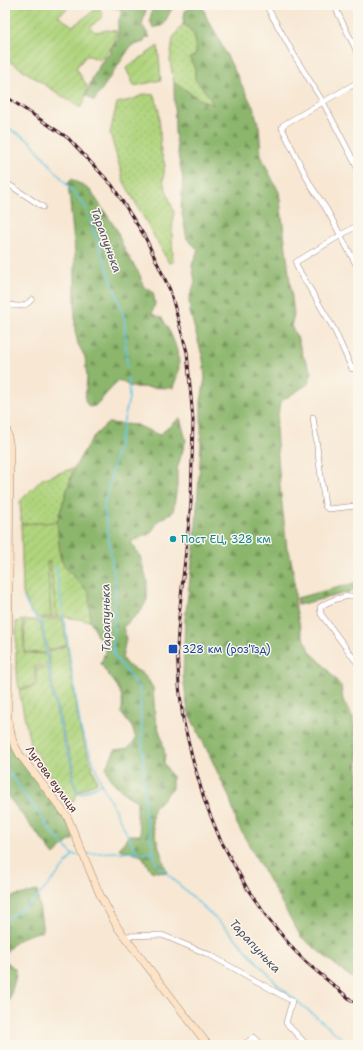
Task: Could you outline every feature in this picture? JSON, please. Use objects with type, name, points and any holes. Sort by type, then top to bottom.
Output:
[{"type":"street","points":[[266,5],[323,102],[358,169]]},
{"type":"street","points":[[334,5],[358,54]]},
{"type":"street","points":[[358,82],[301,114],[283,125],[282,128],[311,186],[327,210],[358,268]]},
{"type":"street","points":[[5,182],[43,207]]},
{"type":"street","points":[[358,225],[296,262],[297,267],[334,329],[352,368],[358,365]]},
{"type":"street","points":[[5,304],[20,306],[28,304],[32,299]]},
{"type":"street","points":[[313,417],[325,506],[328,509],[357,507]]},
{"type":"street","name":"Лугова вулиця","points":[[5,421],[10,448],[8,719],[13,742],[20,755],[66,816],[100,895],[124,936],[208,1045]]},
{"type":"street","points":[[358,596],[326,603],[320,607],[321,614],[358,664]]},
{"type":"street","points":[[124,936],[162,936],[210,955],[292,1001],[286,1023],[308,1045]]},
{"type":"street","points":[[242,1045],[254,1038],[261,1045]]},
{"type":"green space","points":[[5,5],[72,5],[58,16],[73,26],[99,7],[103,16],[90,27],[95,32],[108,30],[116,31],[116,36],[111,47],[99,60],[86,56],[76,68],[87,86],[84,103],[80,108],[5,58]]},
{"type":"green space","points":[[111,5],[147,5],[142,25],[150,37],[145,38],[144,42],[131,46],[94,101],[86,95],[92,79],[104,58],[111,53],[111,48],[118,38],[118,22],[121,15],[121,9],[111,7]]},
{"type":"green space","points":[[153,5],[177,5],[171,10],[164,24],[153,28],[150,20]]},
{"type":"green space","points":[[195,5],[203,6],[207,19],[217,35],[253,107],[259,126],[261,155],[279,192],[294,314],[291,326],[297,337],[303,356],[312,372],[308,384],[280,402],[276,428],[280,486],[287,549],[290,554],[294,577],[296,609],[301,631],[311,653],[320,661],[341,686],[343,700],[353,717],[358,754],[358,983],[301,937],[237,824],[230,799],[188,712],[183,677],[185,619],[195,539],[201,445],[201,402],[205,378],[203,359],[190,312],[189,299],[195,282],[192,265],[198,250],[187,239],[181,208],[183,179],[175,132],[174,83],[197,98],[213,105],[209,96],[195,79],[195,69],[190,58],[196,53],[195,38],[189,28],[183,24],[185,11]]},
{"type":"green space","points":[[183,24],[189,28],[195,38],[196,53],[190,58],[195,69],[195,79],[209,96],[213,105],[197,98],[174,83],[170,61],[173,38]]},
{"type":"green space","points":[[158,46],[161,80],[134,86],[126,68]]},
{"type":"green space","points":[[144,94],[155,95],[159,112],[161,152],[165,165],[163,181],[174,212],[172,232],[173,262],[169,263],[124,182],[110,133],[117,103],[134,99]]},
{"type":"green space","points":[[72,179],[90,190],[117,230],[124,249],[140,275],[143,286],[153,292],[155,303],[152,314],[162,318],[169,330],[177,351],[179,366],[178,375],[173,388],[131,387],[119,380],[95,406],[89,407],[85,401],[87,377],[85,357],[78,344],[75,330],[75,253],[68,183]]},
{"type":"green space","points":[[180,418],[186,440],[177,469],[177,486],[173,512],[159,520],[151,533],[131,542],[140,556],[147,581],[147,600],[140,612],[123,627],[126,639],[122,658],[127,665],[142,673],[153,688],[155,718],[162,739],[165,755],[164,763],[172,777],[172,789],[153,809],[152,824],[167,873],[151,871],[142,856],[119,849],[129,835],[141,835],[137,818],[137,801],[125,794],[110,779],[106,767],[115,750],[128,748],[136,739],[132,727],[121,713],[122,698],[120,692],[101,664],[105,652],[104,641],[96,635],[95,629],[90,621],[89,593],[64,566],[60,557],[57,522],[74,468],[92,438],[108,423],[137,425],[159,435]]},
{"type":"green space","points":[[74,468],[57,522],[21,524],[20,501],[42,479]]},
{"type":"green space","points":[[57,522],[60,557],[64,566],[89,593],[90,621],[57,617],[50,562],[47,562],[51,617],[37,618],[30,610],[23,594],[21,524]]},
{"type":"green space","points":[[47,562],[50,562],[57,617],[51,617]]},
{"type":"green space","points":[[358,582],[358,590],[298,605],[297,598]]},
{"type":"green space","points":[[41,619],[63,619],[67,644],[48,651]]},
{"type":"green space","points":[[23,620],[24,653],[46,654],[48,665],[35,667],[35,685],[19,689],[16,668],[16,622]]},
{"type":"green space","points":[[24,620],[37,620],[41,625],[46,653],[25,652]]},
{"type":"green space","points":[[67,645],[80,730],[97,782],[79,792],[73,779],[74,766],[66,743],[54,694],[48,652]]},
{"type":"green space","points":[[48,667],[52,694],[64,743],[72,766],[72,780],[78,793],[72,803],[52,777],[30,744],[19,690],[37,686],[36,669]]},
{"type":"green space","points":[[5,673],[11,742],[65,818],[74,839],[68,842],[54,855],[5,793]]},
{"type":"green space","points":[[37,891],[43,931],[21,938],[5,954],[5,898]]},
{"type":"green space","points":[[5,960],[15,969],[16,976],[8,1004],[5,1006]]},
{"type":"waterway","name":"Тарапунька","points":[[5,126],[30,141],[85,206],[124,316],[127,367]]},
{"type":"waterway","name":"Тарапунька","points":[[128,377],[129,398],[104,507],[115,581],[113,654],[139,688],[145,812],[156,863],[227,929],[279,986],[350,1045]]},
{"type":"waterway","points":[[56,566],[81,730],[102,785],[137,853]]},
{"type":"waterway","points":[[24,598],[30,611],[42,624],[53,694],[65,744],[73,766],[73,780],[80,794],[101,784]]},
{"type":"waterway","name":"Тарапунька","points":[[5,767],[54,835],[73,855],[78,855]]},
{"type":"waterway","name":"Тарапунька","points":[[87,854],[112,852],[154,853]]},
{"type":"waterway","points":[[5,919],[15,914],[34,900],[73,855]]},
{"type":"railway","points":[[5,96],[68,138],[112,185],[145,237],[170,290],[187,352],[193,420],[191,502],[177,648],[179,686],[183,719],[193,761],[205,802],[220,839],[248,890],[267,917],[294,950],[307,963],[351,1000],[358,1004]]},
{"type":"place","name":"Пост ЕЦ, 328 км","points":[[173,539]]},
{"type":"place","name":"328 км (роз'їзд)","points":[[173,649]]}]
